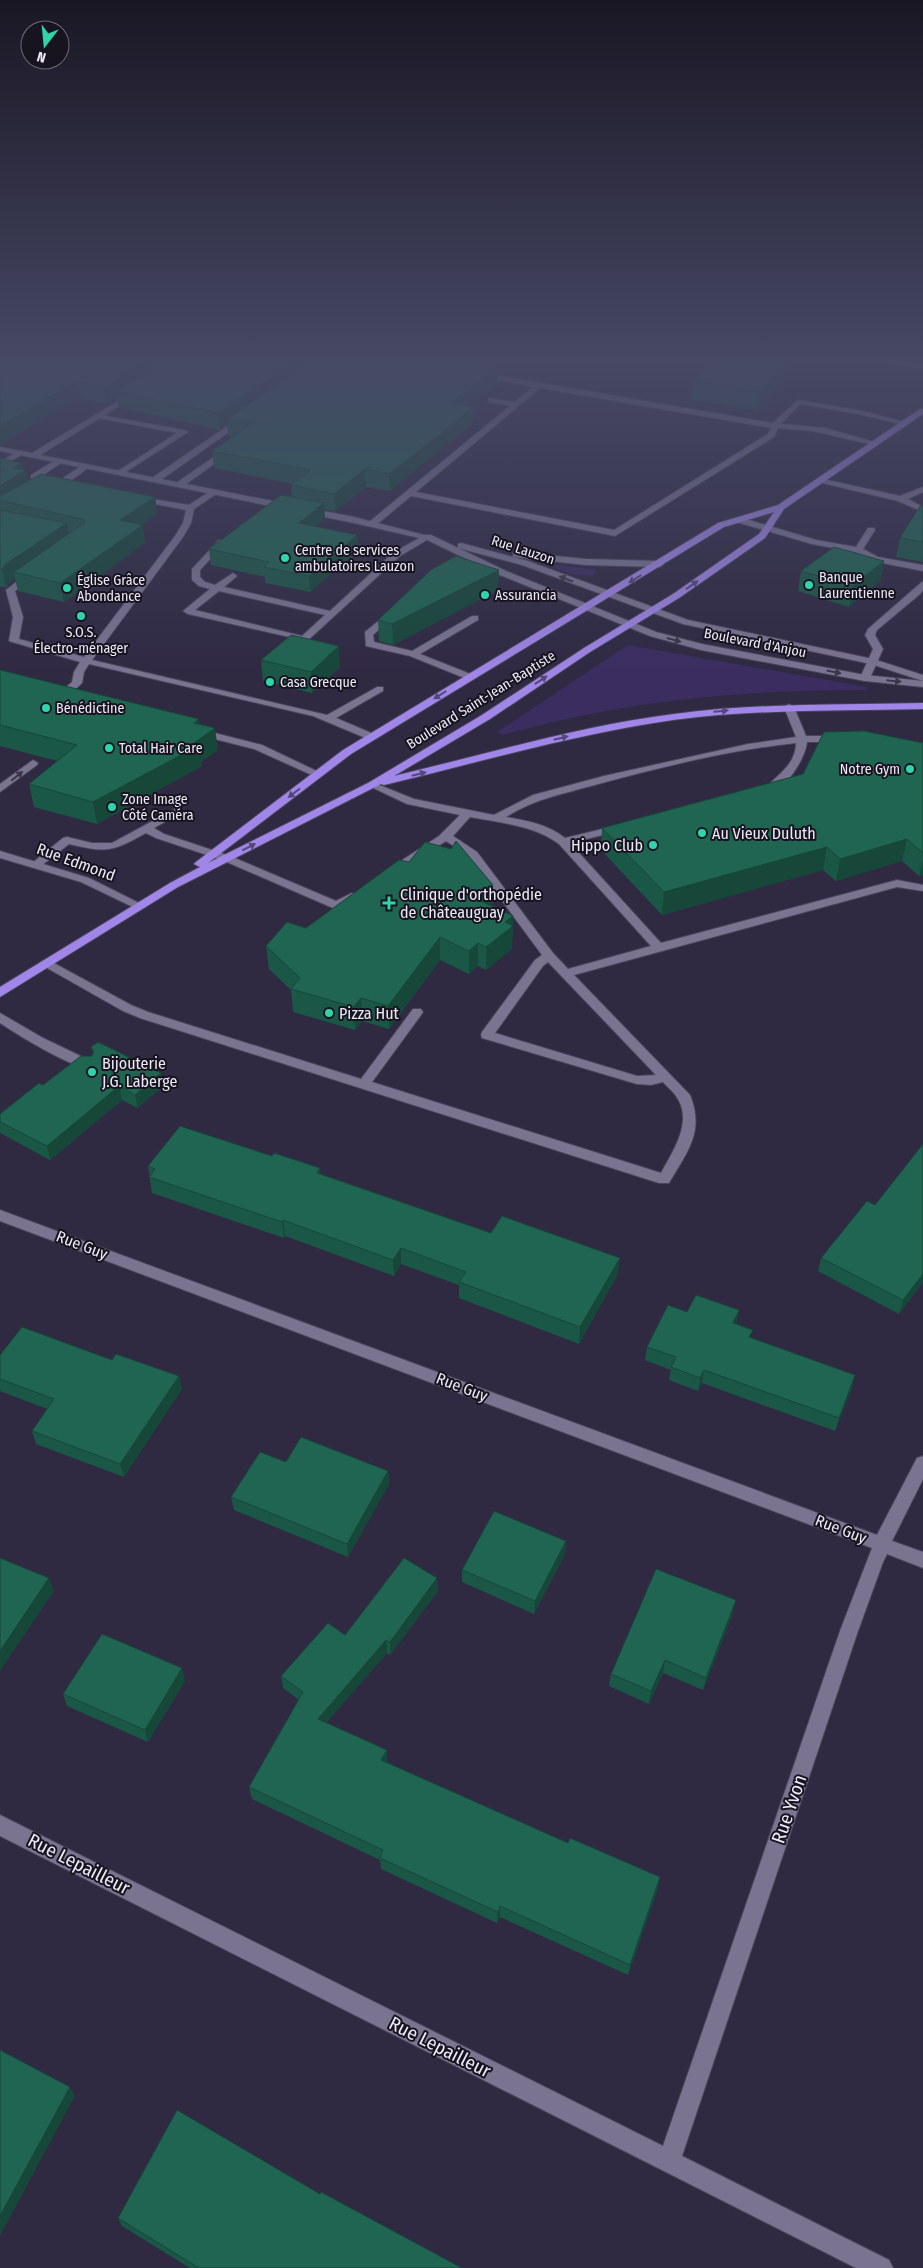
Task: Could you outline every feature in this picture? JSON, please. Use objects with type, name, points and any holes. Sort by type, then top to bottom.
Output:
[{"type":"highway","name":"Boulevard Saint-Jean-Baptiste","points":[[0,993],[174,884],[347,752],[608,596],[722,525],[781,507],[844,464]]},
{"type":"highway","name":"Boulevard Saint-Jean-Baptiste","points":[[174,884],[372,786],[486,717],[676,596],[762,536],[781,507]]},
{"type":"highway","points":[[372,786],[606,728],[682,716],[789,707],[923,706]]},
{"type":"street","points":[[34,476],[55,464]]},
{"type":"street","name":"Rue Lauzon","points":[[76,464],[428,537],[525,564],[608,596]]},
{"type":"street","points":[[121,473],[135,464]]},
{"type":"street","points":[[155,480],[179,464]]},
{"type":"street","points":[[179,485],[210,464]]},
{"type":"street","points":[[372,524],[445,464]]},
{"type":"street","points":[[410,493],[615,533],[725,464]]},
{"type":"street","points":[[53,484],[63,482],[88,466]]},
{"type":"street","points":[[821,480],[901,498],[923,510]]},
{"type":"street","points":[[63,482],[82,486]]},
{"type":"street","points":[[901,498],[923,489]]},
{"type":"street","points":[[128,496],[190,508],[214,492]]},
{"type":"street","points":[[79,701],[61,696],[77,683],[79,672],[86,661],[187,524],[190,508]]},
{"type":"street","points":[[739,520],[815,542],[858,550],[875,559],[923,568]]},
{"type":"street","points":[[858,550],[871,530]]},
{"type":"street","points":[[232,532],[194,573],[198,581],[217,588],[332,614]]},
{"type":"street","points":[[233,576],[188,611],[304,639],[397,554],[428,537]]},
{"type":"street","name":"Rue Lauzon","points":[[428,537],[586,608]]},
{"type":"street","points":[[483,552],[586,562],[660,564]]},
{"type":"street","points":[[454,564],[469,557]]},
{"type":"street","points":[[44,565],[10,590],[10,596],[17,610],[18,619],[14,641],[86,661],[330,718],[372,737]]},
{"type":"street","points":[[865,678],[878,649],[870,635],[873,629],[917,592],[923,584]]},
{"type":"street","name":"Boulevard d'Anjou","points":[[608,596],[698,625],[873,662],[923,678]]},
{"type":"street","name":"Boulevard d'Anjou","points":[[586,608],[653,634],[701,647],[865,678],[923,684]]},
{"type":"street","points":[[397,609],[368,634],[368,644],[413,654],[470,677]]},
{"type":"street","points":[[413,654],[475,618]]},
{"type":"street","points":[[330,718],[380,689]]},
{"type":"street","points":[[759,792],[777,786],[799,759],[803,748],[802,739],[789,707]]},
{"type":"street","points":[[184,728],[258,747],[318,774]]},
{"type":"street","points":[[498,818],[515,806],[547,794],[636,770],[754,746],[802,739],[847,739]]},
{"type":"street","points":[[0,789],[33,763]]},
{"type":"street","points":[[372,786],[411,802],[536,826],[550,832],[563,842],[659,948]]},
{"type":"street","points":[[37,864],[67,840],[105,847],[114,846],[174,812]]},
{"type":"street","points":[[377,881],[457,828],[468,812]]},
{"type":"street","points":[[563,842],[633,824]]},
{"type":"street","points":[[145,828],[160,836],[226,858],[337,906]]},
{"type":"street","points":[[46,964],[127,1008],[144,1015],[664,1179],[689,1134],[691,1119],[689,1106],[683,1095],[549,956],[473,854],[445,836]]},
{"type":"street","name":"Rue Edmond","points":[[0,854],[37,864],[102,886],[139,906]]},
{"type":"street","points":[[566,973],[897,884],[923,888]]},
{"type":"street","points":[[324,915],[361,891]]},
{"type":"street","points":[[549,956],[539,963],[487,1035],[637,1080],[651,1081],[666,1076]]},
{"type":"street","points":[[364,1084],[417,1012]]},
{"type":"street","points":[[0,1017],[38,1041],[88,1065]]},
{"type":"street","name":"Rue Guy","points":[[0,1215],[923,1560]]},
{"type":"street","name":"Rue Yvon","points":[[669,2162],[710,2035],[882,1545],[894,1516],[923,1463]]},
{"type":"street","name":"Rue Lepailleur","points":[[0,1825],[881,2268]]},
{"type":"shaded area","points":[[545,563],[597,570],[593,576],[574,575]]},
{"type":"shaded area","points":[[628,645],[867,687],[867,690],[774,692],[684,699],[594,713],[503,735],[497,732]]},
{"type":"building","points":[[0,464],[20,464],[13,468],[25,470],[0,486]]},
{"type":"building","points":[[279,464],[402,464],[389,474],[365,469],[334,494],[291,485],[311,470]]},
{"type":"building","points":[[41,474],[155,497],[120,520],[143,525],[60,583],[14,572],[84,523],[85,520],[0,500],[0,496]]},
{"type":"building","points":[[281,495],[324,503],[299,523],[357,535],[309,576],[264,567],[269,562],[209,549]]},
{"type":"building","points":[[920,506],[923,506],[923,542],[900,538]]},
{"type":"building","points":[[0,510],[67,523],[0,569]]},
{"type":"building","points":[[834,547],[884,561],[852,586],[801,571]]},
{"type":"building","points":[[456,556],[499,570],[392,624],[378,620],[431,570]]},
{"type":"building","points":[[291,635],[339,646],[311,672],[261,660]]},
{"type":"building","name":"Total Hair Care","points":[[0,670],[199,719],[194,723],[215,728],[194,743],[200,745],[93,802],[29,784],[77,745],[0,725]]},
{"type":"building","points":[[864,731],[923,743],[923,853],[907,839],[840,859],[827,847],[664,892],[602,828],[803,774],[824,732]]},
{"type":"building","points":[[456,841],[493,885],[481,901],[513,916],[505,922],[513,926],[486,947],[478,943],[469,951],[440,937],[388,1006],[361,998],[354,1007],[291,989],[300,978],[266,946],[287,922],[306,928],[399,860],[409,862],[425,842],[451,849]]},
{"type":"building","points":[[98,1042],[161,1073],[135,1095],[119,1086],[47,1146],[0,1122],[0,1114],[39,1083],[43,1085],[81,1056],[92,1056],[94,1051],[91,1047]]},
{"type":"building","points":[[180,1126],[272,1156],[274,1153],[320,1168],[317,1173],[491,1233],[502,1216],[620,1258],[580,1327],[459,1282],[466,1272],[401,1248],[393,1260],[283,1220],[282,1222],[149,1177],[155,1169],[148,1166]]},
{"type":"building","points":[[923,1144],[923,1274],[903,1300],[821,1258],[867,1201],[875,1205]]},
{"type":"building","points":[[696,1295],[739,1310],[733,1323],[753,1330],[749,1337],[855,1375],[839,1418],[704,1370],[700,1378],[671,1367],[676,1357],[647,1347],[668,1305],[687,1312]]},
{"type":"building","points":[[22,1327],[112,1360],[116,1354],[179,1376],[120,1464],[32,1431],[54,1399],[0,1379],[0,1355]]},
{"type":"building","points":[[301,1437],[388,1471],[347,1544],[231,1497],[260,1452],[286,1462]]},
{"type":"building","points":[[494,1511],[566,1541],[535,1601],[462,1570]]},
{"type":"building","points":[[0,1558],[49,1578],[0,1651]]},
{"type":"building","points":[[404,1558],[437,1578],[390,1642],[386,1640],[318,1719],[387,1750],[381,1760],[568,1843],[570,1838],[660,1877],[630,1965],[500,1906],[498,1912],[380,1858],[383,1850],[249,1787],[303,1692],[281,1676],[328,1623],[345,1635]]},
{"type":"building","points":[[656,1569],[736,1600],[706,1678],[665,1660],[651,1691],[611,1674]]},
{"type":"building","points":[[102,1634],[182,1668],[145,1730],[63,1694]]},
{"type":"building","points":[[0,2050],[70,2087],[0,2216]]},
{"type":"building","points":[[177,2110],[320,2194],[321,2192],[462,2268],[199,2268],[118,2218]]},
{"type":"place","name":"Centre de services ambulatoires Lauzon","points":[[285,558]]},
{"type":"place","name":"Banque Laurentienne","points":[[809,585]]},
{"type":"place","name":"Église Grâce Abondance","points":[[67,588]]},
{"type":"place","name":"Assurancia","points":[[485,595]]},
{"type":"place","name":"S.O.S. Électro-ménager","points":[[81,616]]},
{"type":"place","name":"Casa Grecque","points":[[270,682]]},
{"type":"place","name":"Bénédictine","points":[[46,708]]},
{"type":"place","name":"Total Hair Care","points":[[109,748]]},
{"type":"place","name":"Notre Gym","points":[[910,769]]},
{"type":"place","name":"Zone Image Côté Caméra","points":[[112,807]]},
{"type":"place","name":"Au Vieux Duluth","points":[[702,833]]},
{"type":"place","name":"Hippo Club","points":[[653,845]]},
{"type":"place","name":"Clinique d'orthopédie de Châteauguay","points":[[389,903]]},
{"type":"place","name":"Pizza Hut","points":[[329,1013]]},
{"type":"place","name":"Bijouterie J.G. Laberge","points":[[92,1072]]}]
